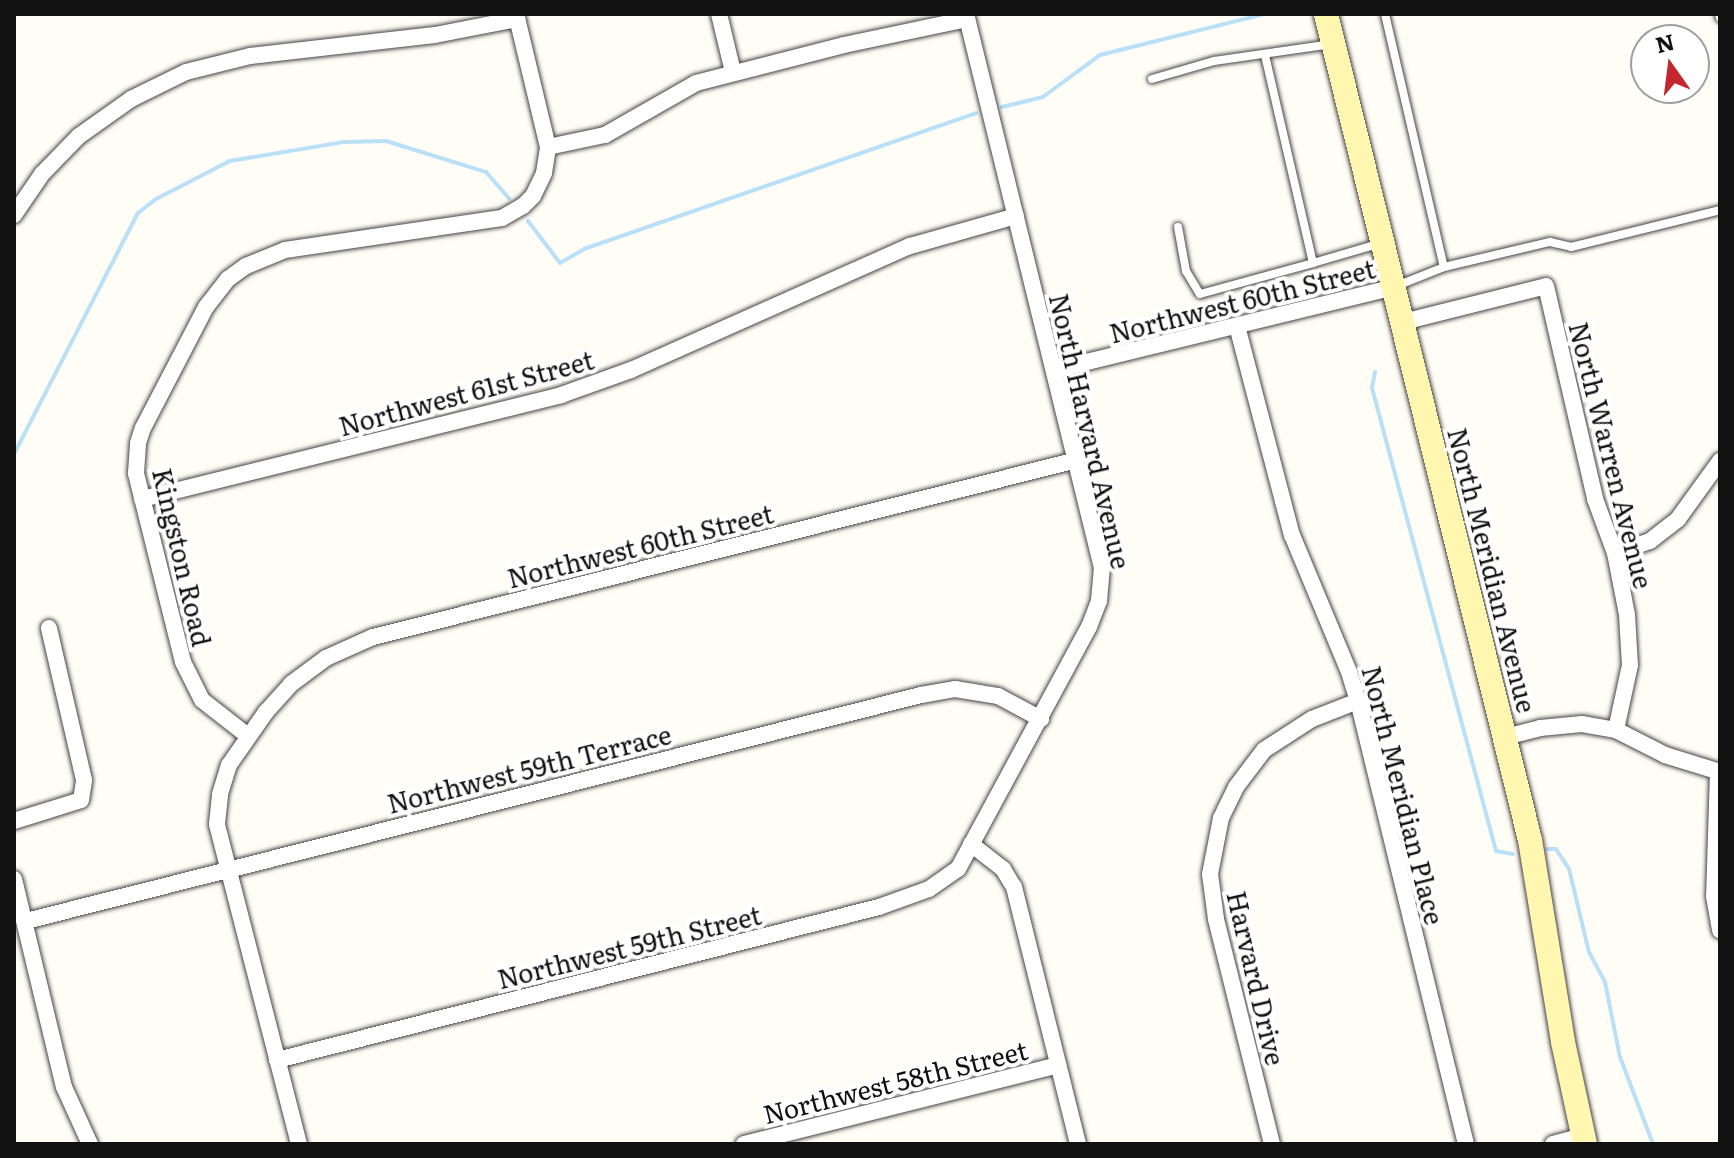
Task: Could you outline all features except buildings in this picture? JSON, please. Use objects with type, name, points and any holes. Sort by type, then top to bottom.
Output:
[{"type":"main road","name":"North Meridian Avenue","points":[[1326,14],[1530,840],[1563,1042],[1584,1140]]},
{"type":"street","points":[[719,14],[733,72]]},
{"type":"street","points":[[14,215],[42,174],[79,136],[131,99],[186,72],[262,54],[435,35],[516,16]]},
{"type":"street","name":"Kingston Road","points":[[248,736],[213,712],[188,676],[142,499],[136,458],[143,428],[206,307],[228,279],[246,266],[285,250],[502,218],[533,196],[544,173],[548,147],[516,16]]},
{"type":"street","points":[[548,147],[605,135],[677,91],[733,72],[967,16]]},
{"type":"street","name":"North Harvard Avenue","points":[[967,16],[1077,460],[1099,553],[1102,584],[1096,614],[971,844]]},
{"type":"street","name":"Northwest 61st Street","points":[[142,499],[573,391],[631,370],[885,256],[1016,216]]},
{"type":"street","name":"North Warren Avenue","points":[[1403,322],[1546,286],[1595,499],[1615,553],[1627,615],[1630,665],[1616,730]]},
{"type":"street","name":"Northwest 60th Street","points":[[1054,370],[1394,287]]},
{"type":"street","name":"North Meridian Place","points":[[1237,326],[1292,535],[1358,701],[1466,1144]]},
{"type":"street","name":"Northwest 60th Street","points":[[248,736],[280,696],[306,672],[373,637],[1077,460]]},
{"type":"street","points":[[1615,553],[1650,541],[1678,519],[1720,461]]},
{"type":"street","points":[[14,821],[81,800],[84,780],[49,628]]},
{"type":"street","name":"Northwest 59th Terrace","points":[[26,921],[227,867],[921,695],[955,689],[998,696],[1041,719]]},
{"type":"street","name":"Harvard Drive","points":[[1272,1144],[1216,919],[1210,874],[1221,818],[1236,787],[1264,750],[1312,719],[1358,701]]},
{"type":"street","points":[[1505,737],[1540,728],[1582,724],[1616,730],[1665,755],[1719,772],[1714,896],[1720,930]]},
{"type":"street","points":[[248,736],[229,765],[220,794],[217,824],[299,1144]]},
{"type":"street","points":[[971,844],[1003,869],[1014,887],[1078,1144]]},
{"type":"street","name":"Northwest 59th Street","points":[[277,1060],[879,907],[929,889],[958,869],[971,844]]},
{"type":"street","points":[[14,879],[64,1087],[90,1144]]},
{"type":"street","name":"Northwest 58th Street","points":[[744,1144],[1058,1065]]},
{"type":"street","points":[[1553,1144],[1584,1140]]},
{"type":"lane","points":[[1385,14],[1444,267]]},
{"type":"lane","points":[[1152,79],[1214,61],[1333,43]]},
{"type":"lane","points":[[1265,55],[1313,263]]},
{"type":"lane","points":[[1394,287],[1444,267],[1550,242],[1571,247],[1720,210]]},
{"type":"lane","points":[[1178,227],[1186,271],[1200,294],[1383,243]]},
{"type":"waterway","points":[[1002,107],[1043,97],[1100,55],[1264,14]]},
{"type":"waterway","points":[[528,221],[560,263],[584,249],[976,113]]},
{"type":"waterway","points":[[14,454],[138,213],[156,199],[230,161],[344,142],[386,141],[486,172],[509,198]]},
{"type":"waterway","points":[[1375,372],[1372,388],[1496,851],[1513,854]]},
{"type":"waterway","points":[[1547,849],[1556,849],[1569,869],[1589,952],[1605,982],[1620,1057],[1653,1144]]}]
